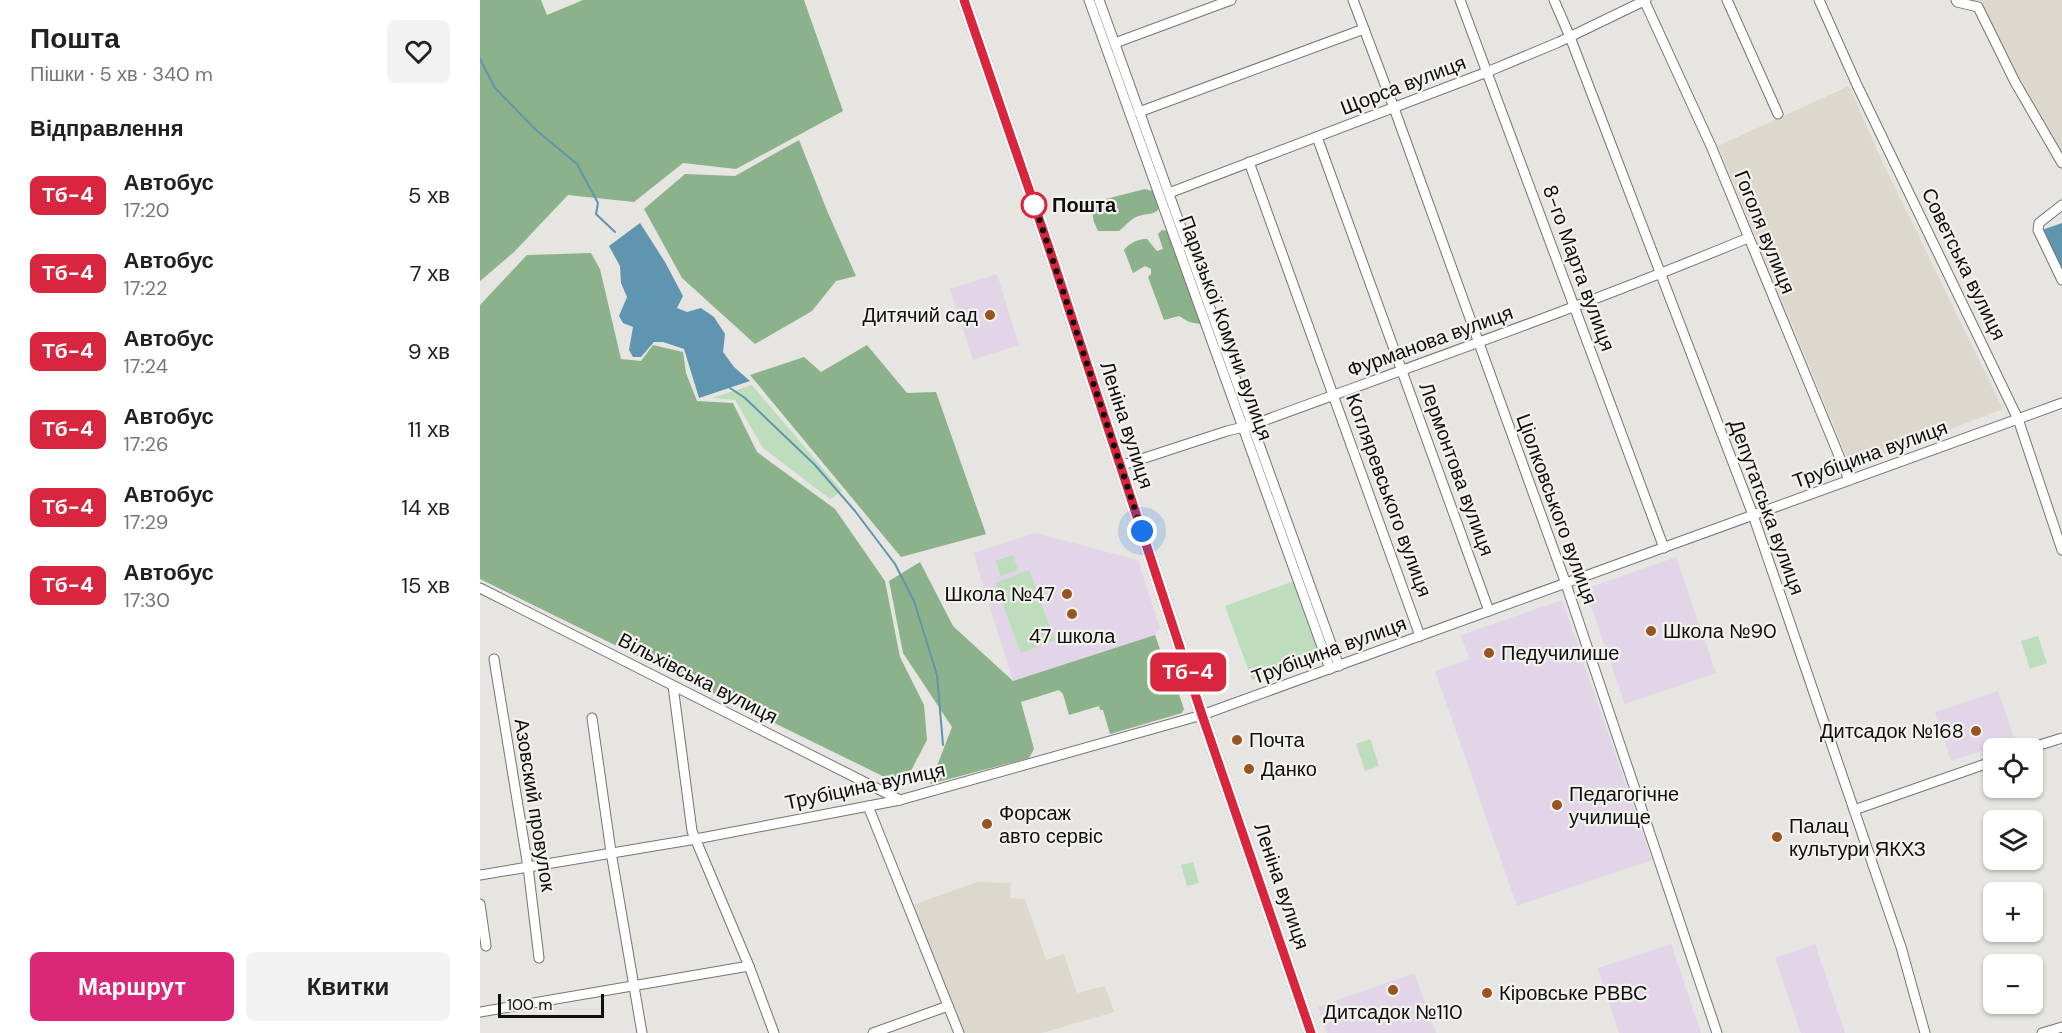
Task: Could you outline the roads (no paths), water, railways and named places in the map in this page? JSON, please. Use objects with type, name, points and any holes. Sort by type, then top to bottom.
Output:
[{"type":"main road","name":"Леніна вулиця","points":[[964,0],[1049,248],[1202,715],[1311,1033]]},
{"type":"street","name":"Паризької Комуни вулиця","points":[[1089,0],[1334,668]]},
{"type":"street","name":"Паризької Комуни вулиця","points":[[1099,0],[1169,193],[1247,426]]},
{"type":"street","points":[[1115,44],[1232,0]]},
{"type":"street","name":"Ціолковського вулиця","points":[[1353,0],[1566,584],[1717,1033]]},
{"type":"street","name":"8-го Марта вулиця","points":[[1460,0],[1664,548]]},
{"type":"street","name":"Депутатська вулиця","points":[[1554,0],[1753,515],[1900,947],[1925,1033]]},
{"type":"street","name":"Щорса вулиця","points":[[1169,193],[1487,72],[1570,37],[1645,0]]},
{"type":"street","name":"Гоголя вулиця","points":[[1645,0],[1710,146],[1849,480]]},
{"type":"street","points":[[1727,0],[1778,114]]},
{"type":"street","name":"Советська вулиця","points":[[1819,0],[1857,85],[2018,419],[2062,549]]},
{"type":"street","points":[[1956,0],[1978,7],[2015,82],[2062,163]]},
{"type":"street","points":[[1140,112],[1364,29]]},
{"type":"street","name":"Лермонтова вулиця","points":[[1317,137],[1489,611]]},
{"type":"street","name":"Котляревського вулиця","points":[[1249,162],[1420,636]]},
{"type":"street","points":[[2062,206],[2039,223],[2038,230],[2062,280]]},
{"type":"street","name":"Фурманова вулиця","points":[[1120,466],[1247,426],[1478,344],[1748,238]]},
{"type":"street","name":"Трубіцина вулиця","points":[[480,875],[696,839],[900,800],[1202,715],[2062,403]]},
{"type":"street","name":"Вільхівська вулиця","points":[[480,588],[900,800]]},
{"type":"street","name":"Азовский провулок","points":[[494,659],[528,867],[539,958]]},
{"type":"street","points":[[673,686],[692,831],[749,966],[774,1033]]},
{"type":"street","points":[[592,718],[611,852],[642,1033]]},
{"type":"street","points":[[2043,744],[2062,738]]},
{"type":"street","points":[[1854,810],[1983,765]]},
{"type":"street","points":[[868,806],[959,1033]]},
{"type":"street","points":[[480,904],[486,946]]},
{"type":"street","points":[[480,1012],[749,966]]},
{"type":"street","points":[[873,1033],[948,1006]]},
{"type":"street","points":[[2042,1033],[2062,1026]]},
{"type":"water","points":[[640,223],[683,296],[677,308],[687,312],[701,308],[714,317],[725,334],[723,352],[734,367],[750,381],[699,398],[684,349],[663,342],[654,342],[641,357],[633,357],[629,350],[633,327],[623,323],[619,316],[627,297],[621,283],[620,266],[609,246]]},
{"type":"water","points":[[2062,223],[2062,271],[2042,230]]},
{"type":"waterway","points":[[480,59],[495,88],[536,130],[577,164],[598,203],[596,214],[615,232]]},
{"type":"waterway","points":[[730,388],[745,398],[815,465],[855,511],[895,564],[914,601],[937,675],[943,745]]},
{"type":"place","name":"Пошта","points":[[1034,205]]},
{"type":"place","name":"Дитячий сад","points":[[990,315]]},
{"type":"place","name":"Школа №47","points":[[1067,594]]},
{"type":"place","name":"47 школа","points":[[1072,614]]},
{"type":"place","name":"Школа №90","points":[[1651,631]]},
{"type":"place","name":"Педучилише","points":[[1489,653]]},
{"type":"place","name":"Дитсадок №168","points":[[1976,731]]},
{"type":"place","name":"Почта","points":[[1237,740]]},
{"type":"place","name":"Данко","points":[[1249,769]]},
{"type":"place","name":"Педагогічне училище","points":[[1557,805]]},
{"type":"place","name":"Форсаж авто сервіс","points":[[987,824]]},
{"type":"place","name":"Палац культури ЯКХЗ","points":[[1777,837]]},
{"type":"place","name":"Дитсадок №110","points":[[1393,990]]},
{"type":"place","name":"Кіровське РВВС","points":[[1487,993]]}]
